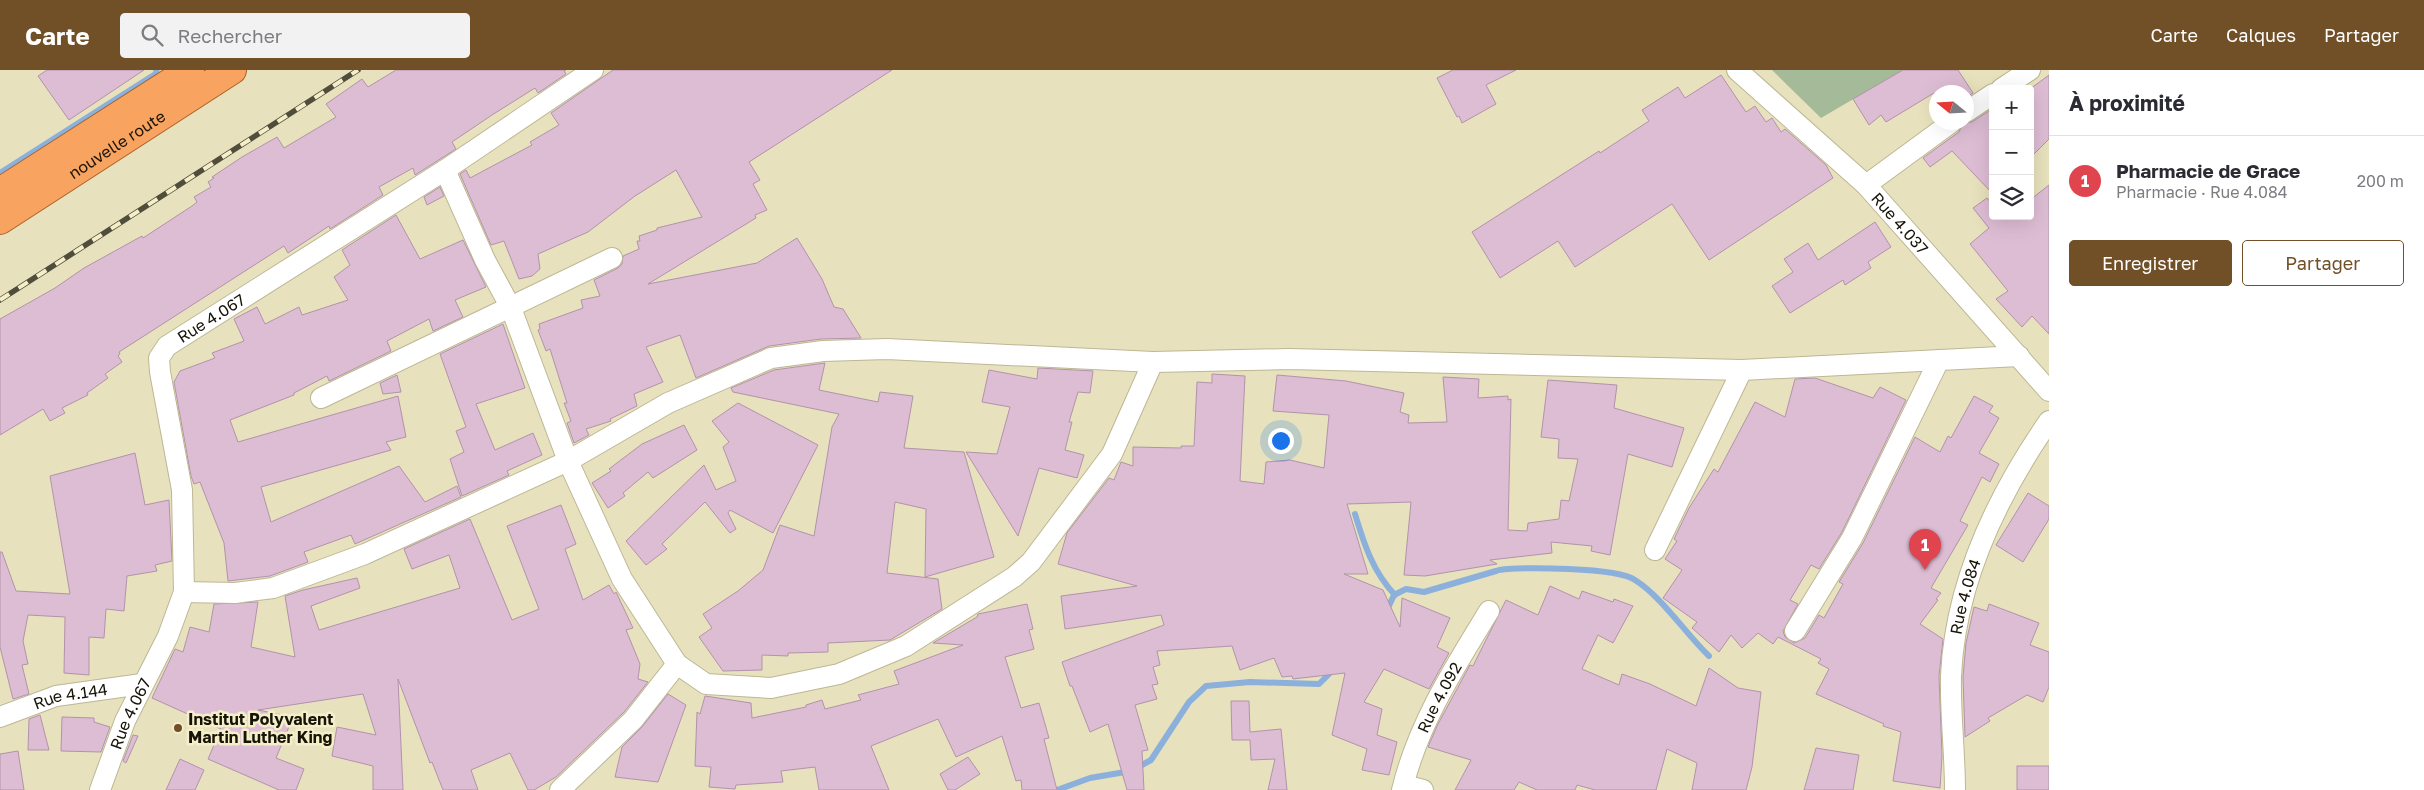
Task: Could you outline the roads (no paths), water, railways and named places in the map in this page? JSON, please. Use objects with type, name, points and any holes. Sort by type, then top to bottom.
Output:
[{"type":"highway","name":"nouvelle route","points":[[0,192],[190,70]]},
{"type":"highway","name":"nouvelle route","points":[[0,220],[232,70]]},
{"type":"street","name":"Rue 4.067","points":[[100,790],[125,721],[142,684],[168,636],[184,592],[182,490],[160,372],[159,358],[166,346],[445,170],[593,70]]},
{"type":"street","name":"Rue 4.037","points":[[1737,70],[1866,184],[2049,391]]},
{"type":"street","points":[[2007,85],[2030,70]]},
{"type":"street","points":[[1974,107],[1989,97]]},
{"type":"street","points":[[1866,184],[1941,130]]},
{"type":"street","points":[[445,170],[485,260],[511,308],[568,461],[622,579],[678,664],[706,684],[771,688],[839,674],[906,646],[1014,577],[1032,562],[1112,454],[1153,362]]},
{"type":"street","points":[[321,398],[612,258]]},
{"type":"street","points":[[184,592],[235,594],[273,588],[365,554],[568,461],[668,403],[771,358],[824,350],[887,349],[1153,362],[1289,359],[1742,370],[2019,356]]},
{"type":"street","points":[[1795,631],[1852,538],[1939,360]]},
{"type":"street","points":[[1654,550],[1742,370]]},
{"type":"street","name":"Rue 4.084","points":[[1955,790],[1951,676],[1958,615],[1980,545],[2024,458],[2049,421]]},
{"type":"street","name":"Rue 4.092","points":[[1410,788],[1419,738],[1445,682],[1488,611]]},
{"type":"street","points":[[560,790],[633,720],[678,664]]},
{"type":"street","name":"Rue 4.144","points":[[0,717],[56,696],[142,684]]},
{"type":"waterway","points":[[0,173],[157,73],[156,70]]},
{"type":"waterway","points":[[1355,514],[1375,567],[1395,595]]},
{"type":"waterway","points":[[1499,570],[1528,568],[1590,570],[1625,576],[1635,580],[1664,605],[1709,656]]},
{"type":"waterway","points":[[1387,610],[1394,595],[1406,589],[1424,592],[1496,571]]},
{"type":"waterway","points":[[1057,790],[1090,778],[1131,771],[1151,760],[1189,702],[1206,686],[1250,682],[1319,684],[1334,669]]},
{"type":"railway","points":[[0,300],[358,70]]},
{"type":"place","name":"Pharmacie de Grace","points":[[1925,570]]},
{"type":"place","name":"Institut Polyvalent Martin Luther King","points":[[178,728]]}]
